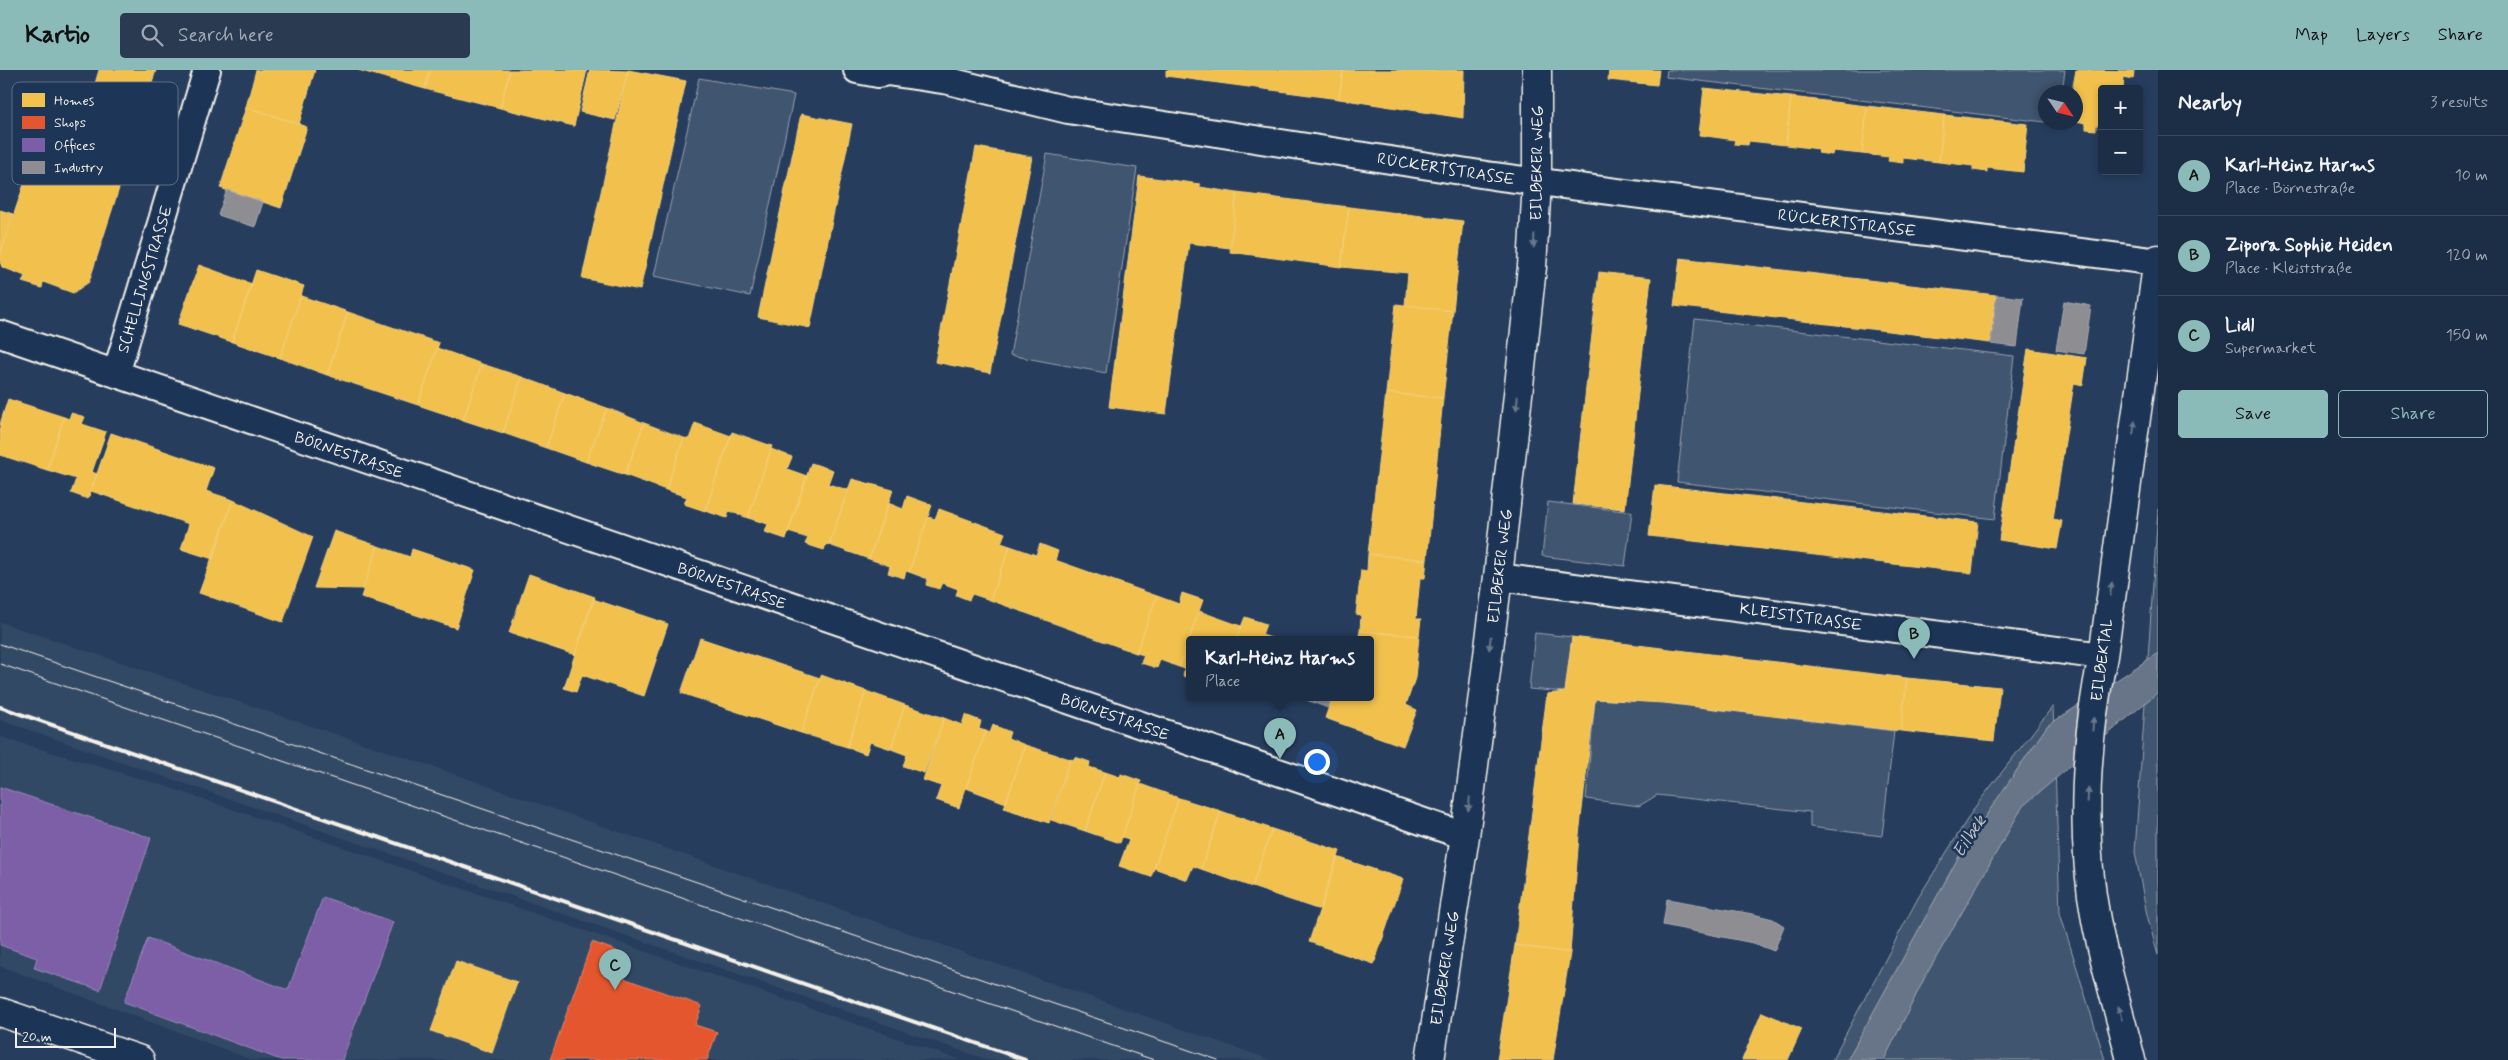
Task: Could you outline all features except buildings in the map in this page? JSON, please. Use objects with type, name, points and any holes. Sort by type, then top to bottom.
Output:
[{"type":"street","name":"SCHELLINGSTRASSE","points":[[178,167],[207,70]]},
{"type":"street","name":"RÜCKERTSTRASSE","points":[[857,70],[878,74],[888,71],[949,81],[1068,110],[1537,182],[2158,261]]},
{"type":"street","name":"EILBEKER WEG","points":[[1430,1060],[1465,836],[1498,577],[1532,267],[1537,182],[1537,70]]},
{"type":"street","name":"SCHELLINGSTRASSE","points":[[116,374],[173,185]]},
{"type":"street","name":"EILBEKTAL","points":[[2131,1060],[2096,920],[2087,832],[2090,758],[2096,689],[2103,656],[2158,261]]},
{"type":"street","name":"BÖRNESTRASSE","points":[[0,334],[1465,836]]},
{"type":"street","name":"KLEISTSTRASSE","points":[[1498,577],[2103,656]]},
{"type":"street","points":[[0,1012],[140,1060]]},
{"type":"shaded area","points":[[1667,70],[2065,70],[2063,85],[2038,85],[2038,121],[1666,77]]},
{"type":"shaded area","points":[[699,78],[794,95],[750,296],[654,276]]},
{"type":"shaded area","points":[[1047,154],[1137,168],[1106,373],[1010,355]]},
{"type":"shaded area","points":[[1695,319],[2014,356],[1995,519],[1677,482]]},
{"type":"shaded area","points":[[1548,502],[1632,512],[1625,566],[1542,556]]},
{"type":"shaded area","points":[[2158,509],[2158,955],[2147,915],[2135,852]]},
{"type":"shaded area","points":[[0,622],[431,766],[1271,1060],[988,1060],[0,720]]},
{"type":"shaded area","points":[[1535,633],[1572,637],[1565,692],[1529,689]]},
{"type":"shaded area","points":[[2158,653],[2158,692],[2023,806],[1925,977],[1884,1060],[1847,1060],[1963,849],[2047,726]]},
{"type":"shaded area","points":[[1595,699],[1665,703],[1894,731],[1882,836],[1810,827],[1810,812],[1657,795],[1639,806],[1586,799]]},
{"type":"shaded area","points":[[2053,706],[2060,913],[2105,1060],[1832,1060],[1918,898],[1975,807]]},
{"type":"shaded area","points":[[0,737],[165,786],[960,1060],[253,1060],[0,966]]},
{"type":"tram line","points":[[0,644],[1218,1060]]},
{"type":"tram line","points":[[0,664],[1154,1060]]},
{"type":"railway","points":[[0,707],[1025,1060]]},
{"type":"place","name":"Zipora Sophie Heiden","points":[[1914,659]]},
{"type":"place","name":"Karl-Heinz Harms","points":[[1280,759]]},
{"type":"place","name":"Lidl","points":[[615,990]]},
{"type":"water label","name":"Eilbek","points":[[1969,836]]}]
